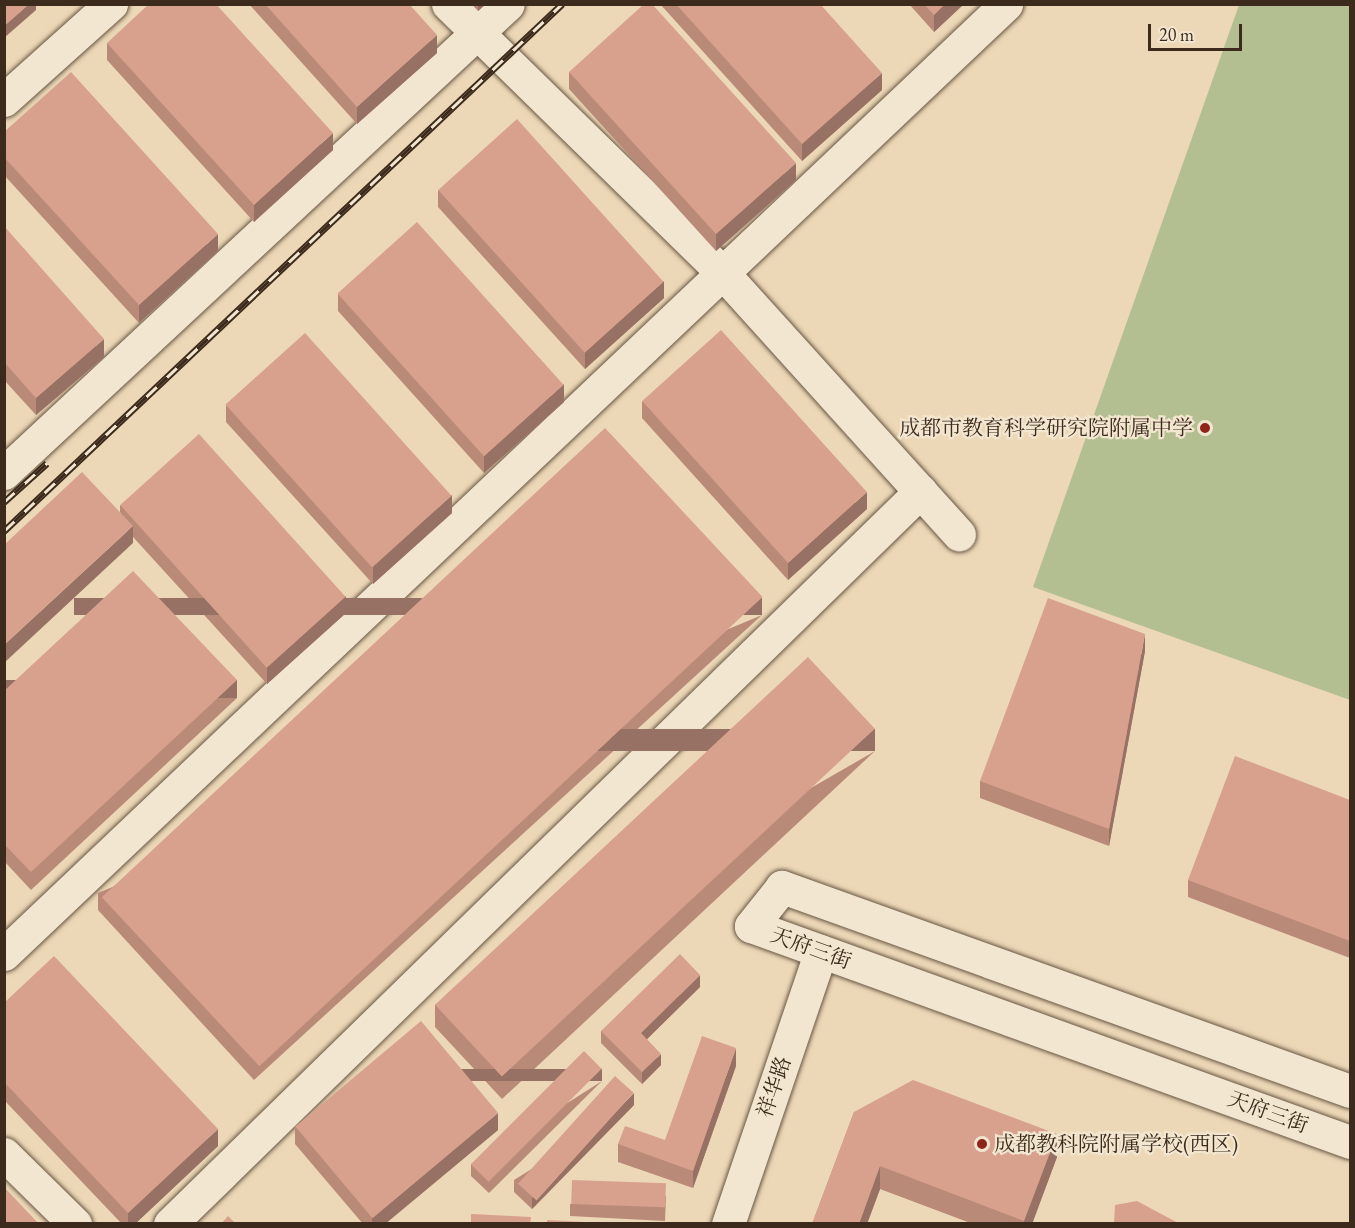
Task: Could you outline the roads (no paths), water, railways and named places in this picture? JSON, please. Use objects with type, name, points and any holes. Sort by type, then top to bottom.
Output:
[{"type":"street","points":[[4,100],[111,4]]},
{"type":"street","points":[[448,4],[475,35],[721,271],[959,534]]},
{"type":"street","points":[[4,473],[508,4]]},
{"type":"street","points":[[4,954],[721,271],[1006,4]]},
{"type":"street","points":[[170,1224],[921,491]]},
{"type":"street","name":"天府三街","points":[[1350,1091],[782,887],[751,926],[1350,1142]]},
{"type":"street","name":"祥华路","points":[[728,1224],[820,951]]},
{"type":"street","points":[[4,1154],[75,1224]]},
{"type":"railway","points":[[4,531],[562,4]]},
{"type":"railway","points":[[4,502],[47,463]]},
{"type":"place","name":"成都市教育科学研究院附属中学","points":[[1205,428]]},
{"type":"place","name":"成都教科院附属学校(西区)","points":[[982,1144]]}]
